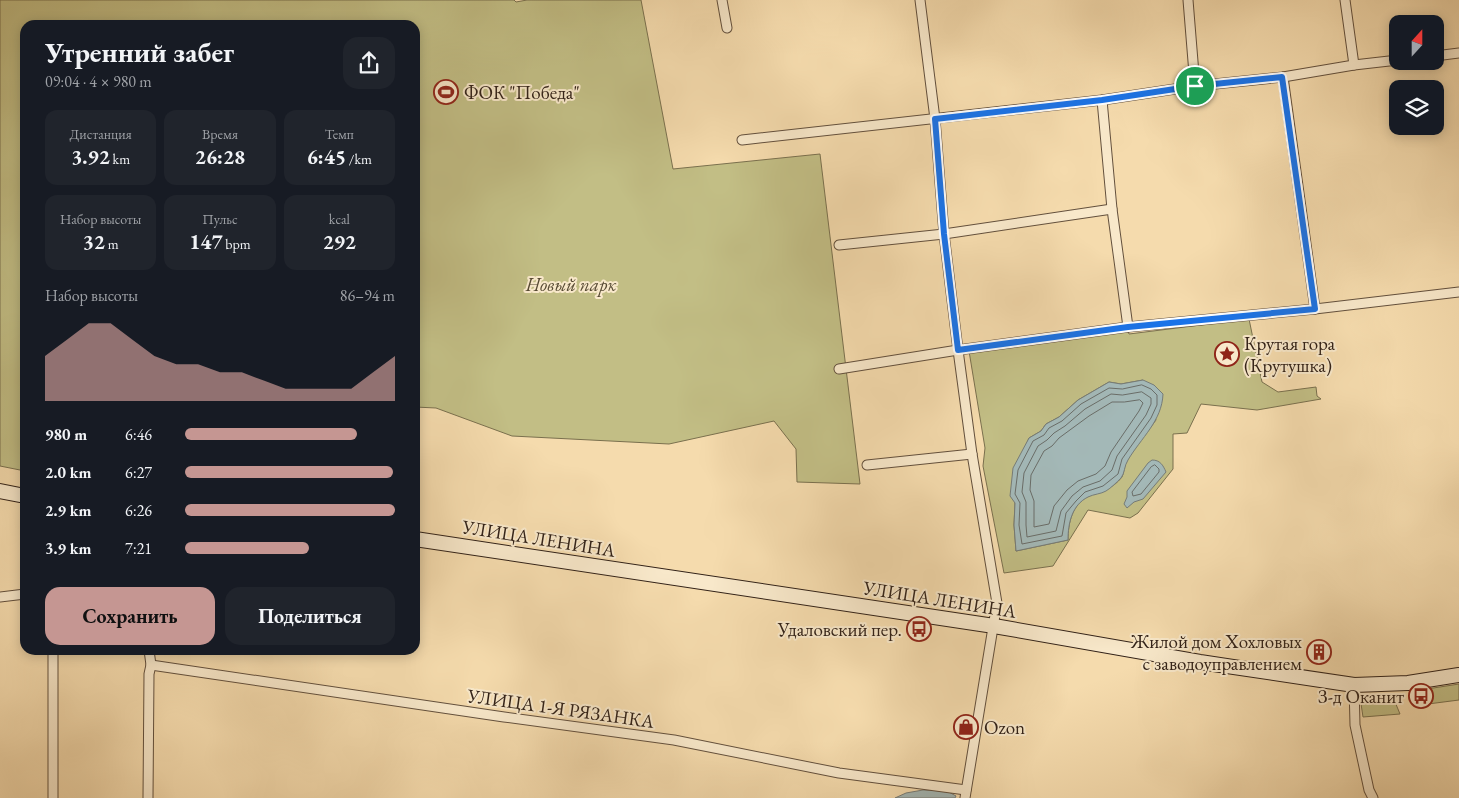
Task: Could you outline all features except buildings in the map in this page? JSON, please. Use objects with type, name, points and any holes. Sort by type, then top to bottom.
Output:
[{"type":"street","points":[[722,0],[727,28]]},
{"type":"street","points":[[920,0],[935,119],[944,234],[958,350],[972,454],[997,603],[966,794]]},
{"type":"street","points":[[1188,0],[1195,86]]},
{"type":"street","points":[[1345,0],[1354,65]]},
{"type":"street","points":[[1444,55],[1459,53]]},
{"type":"street","points":[[742,140],[1102,100],[1389,61]]},
{"type":"street","points":[[1282,77],[1315,309]]},
{"type":"street","points":[[1102,100],[1112,209],[1128,327]]},
{"type":"street","points":[[839,245],[944,234],[1112,209]]},
{"type":"street","points":[[839,369],[958,350],[1128,327],[1315,309],[1459,292]]},
{"type":"street","points":[[867,464],[972,454]]},
{"type":"street","points":[[0,491],[20,495]]},
{"type":"street","name":"УЛИЦА ЛЕНИНА","points":[[420,539],[994,626],[1200,662],[1354,685],[1408,683],[1459,675]]},
{"type":"street","points":[[0,597],[20,595]]},
{"type":"street","points":[[53,655],[53,798]]},
{"type":"street","points":[[148,798],[150,655]]},
{"type":"street","name":"УЛИЦА 1-Я РЯЗАНКА","points":[[151,665],[674,740],[839,774],[966,794]]},
{"type":"street","points":[[1354,685],[1355,725],[1369,790],[1373,798]]},
{"type":"green space","name":"Новый парк","points":[[0,0],[514,0],[516,2],[527,0],[641,0],[673,169],[820,154],[860,484],[797,482],[796,449],[774,421],[669,444],[512,436],[436,408],[420,407],[420,20],[20,20],[20,470],[0,466]]},
{"type":"green space","points":[[1249,319],[1262,382],[1278,392],[1316,387],[1317,396],[1321,399],[1257,410],[1201,404],[1187,433],[1173,434],[1173,469],[1138,513],[1130,518],[1088,510],[1053,566],[1004,573],[983,466],[985,448],[969,351],[1128,331],[1129,334]],"holes":[[[1143,380],[1156,420],[1129,456],[1122,477],[1107,489],[1083,499],[1075,509],[1070,521],[1068,540],[1016,551],[1015,503],[1023,453],[1029,438],[1041,431],[1046,424],[1059,417],[1078,400],[1109,382],[1121,384]]]},
{"type":"green space","points":[[1459,684],[1459,700],[1428,704],[1427,689]]},
{"type":"green space","points":[[1360,697],[1393,697],[1400,714],[1363,717]]},
{"type":"water","points":[[1143,380],[1154,385],[1163,394],[1162,404],[1155,421],[1127,462],[1121,478],[1106,491],[1088,497],[1078,505],[1070,521],[1068,540],[1016,551],[1015,503],[1010,496],[1013,468],[1029,438],[1041,431],[1046,424],[1059,417],[1078,400],[1109,382],[1121,384]]},
{"type":"water","points":[[1152,460],[1161,463],[1166,472],[1143,499],[1134,502],[1127,508],[1124,504],[1127,491]]},
{"type":"water","points":[[923,790],[947,791],[956,796],[955,798],[895,798],[906,793]]},
{"type":"place","name":"ФОК \"Победа\"","points":[[446,92]]},
{"type":"place","name":"Крутая гора (Крутушка)","points":[[1227,354]]},
{"type":"place","name":"Удаловский пер.","points":[[919,629]]},
{"type":"place","name":"Жилой дом Хохловых с заводоуправлением","points":[[1319,652]]},
{"type":"place","name":"З-д Оканит","points":[[1421,696]]},
{"type":"place","name":"Ozon","points":[[966,727]]},
{"type":"route","points":[[1282,77],[1315,309],[1128,327],[958,350],[944,234],[935,119],[1102,100],[1195,86],[1282,77]]}]
